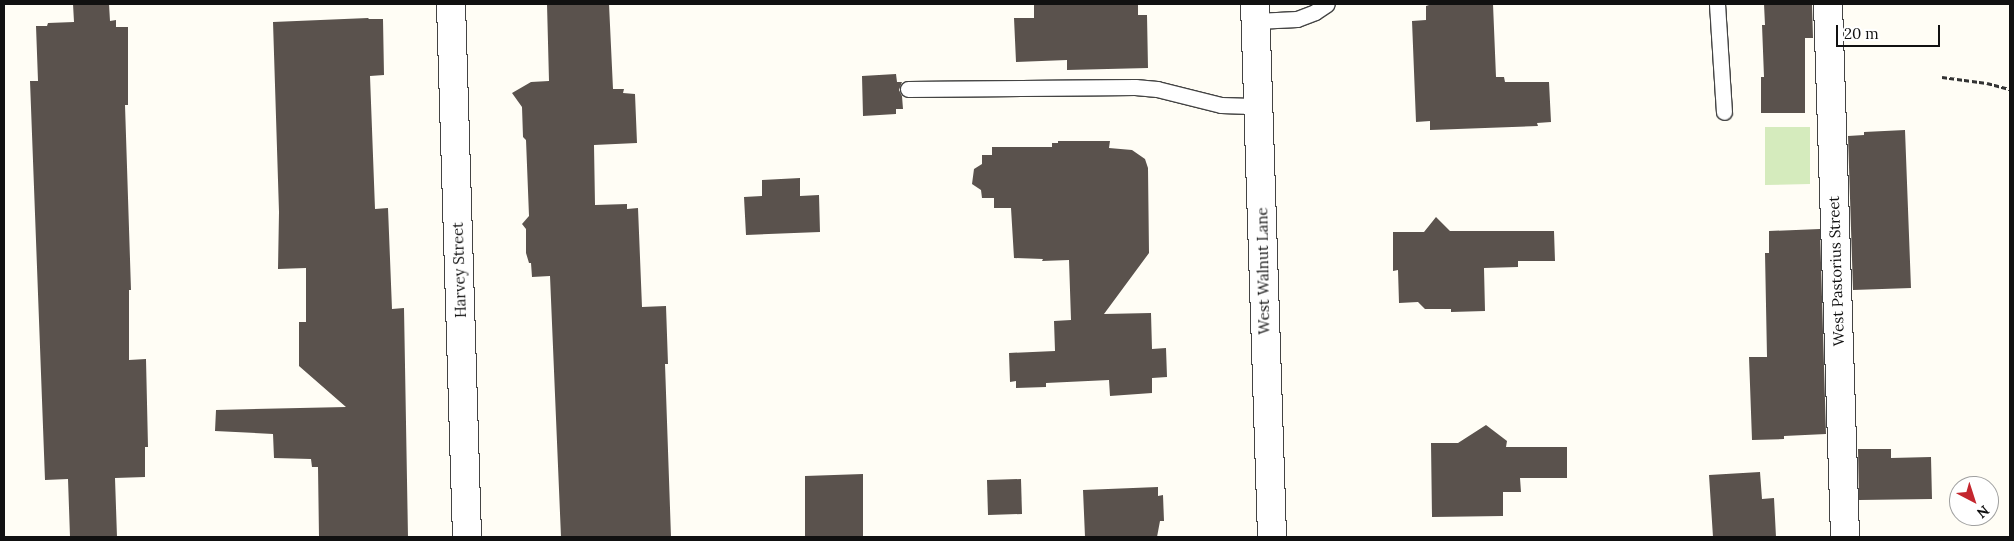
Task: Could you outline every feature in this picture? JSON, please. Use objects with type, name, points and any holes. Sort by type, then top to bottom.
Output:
[{"type":"street","name":"Harvey Street","points":[[451,4],[467,537]]},
{"type":"street","name":"West Pastorius Street","points":[[1828,4],[1845,537]]},
{"type":"street","name":"West Walnut Lane","points":[[1256,12],[1272,537]]},
{"type":"lane","points":[[1256,12],[1296,19],[1327,4]]},
{"type":"lane","points":[[1716,4],[1724,112]]},
{"type":"lane","points":[[908,89],[1135,87],[1157,89],[1221,105],[1259,106]]},
{"type":"path","points":[[1942,77],[1987,82],[2010,89]]},
{"type":"green space","points":[[1765,127],[1810,127],[1810,184],[1765,185]]},
{"type":"building","points":[[73,4],[109,4],[110,21],[116,20],[116,27],[128,27],[128,105],[125,105],[131,290],[129,290],[129,360],[146,359],[148,447],[145,447],[145,477],[115,478],[117,537],[70,537],[68,479],[45,480],[30,81],[38,81],[36,26],[47,26],[48,23],[74,22]]},
{"type":"building","points":[[547,4],[609,4],[613,89],[624,89],[623,93],[635,94],[637,143],[594,145],[595,205],[627,204],[627,209],[638,208],[642,307],[666,306],[668,364],[665,364],[671,537],[561,537],[550,276],[532,277],[531,263],[529,263],[526,253],[526,229],[522,224],[529,216],[526,140],[523,137],[522,107],[512,93],[531,82],[549,81]]},
{"type":"building","points":[[1034,4],[1138,4],[1138,15],[1147,15],[1148,68],[1067,70],[1067,60],[1016,62],[1014,18],[1034,18]]},
{"type":"building","points":[[1432,4],[1493,4],[1496,77],[1504,77],[1505,82],[1549,82],[1551,122],[1537,123],[1538,126],[1430,130],[1430,121],[1416,122],[1412,21],[1426,20],[1426,6]]},
{"type":"building","points":[[1764,4],[1812,4],[1813,38],[1805,38],[1805,113],[1761,113],[1761,77],[1764,77],[1762,25],[1765,25]]},
{"type":"building","points":[[383,19],[384,75],[370,76],[375,209],[388,208],[392,309],[404,308],[408,537],[319,537],[318,467],[312,467],[311,459],[274,458],[273,434],[215,431],[216,410],[346,407],[299,366],[299,322],[306,322],[306,268],[278,269],[279,212],[273,22]]},
{"type":"building","points":[[896,74],[897,82],[902,82],[899,90],[902,96],[903,109],[896,109],[896,114],[863,116],[862,76]]},
{"type":"building","points":[[1905,130],[1911,288],[1853,290],[1848,136],[1864,135],[1864,132]]},
{"type":"building","points":[[1058,141],[1110,141],[1109,148],[1132,150],[1145,159],[1148,168],[1149,253],[1104,314],[1151,313],[1152,349],[1166,348],[1167,377],[1152,378],[1152,393],[1110,396],[1109,380],[1046,383],[1046,387],[1016,388],[1016,381],[1010,382],[1009,353],[1055,351],[1054,321],[1071,320],[1069,260],[1042,261],[1043,259],[1014,258],[1011,208],[994,208],[994,198],[982,198],[981,190],[972,184],[974,169],[982,164],[982,155],[992,155],[992,147],[1052,147],[1052,143],[1058,143]]},
{"type":"building","points":[[800,178],[800,196],[819,195],[820,232],[746,235],[744,197],[762,196],[762,180]]},
{"type":"building","points":[[1436,217],[1450,231],[1554,231],[1555,261],[1518,261],[1518,267],[1484,268],[1485,311],[1451,312],[1451,309],[1425,309],[1418,302],[1399,303],[1398,270],[1393,271],[1393,232],[1424,232]]},
{"type":"building","points":[[1820,229],[1826,434],[1784,436],[1784,439],[1752,440],[1749,357],[1767,357],[1765,253],[1769,253],[1769,231]]},
{"type":"building","points":[[1486,425],[1507,441],[1506,447],[1567,447],[1567,478],[1520,478],[1521,492],[1503,492],[1503,516],[1432,517],[1431,443],[1458,443]]},
{"type":"building","points":[[1858,449],[1891,449],[1891,458],[1931,457],[1932,499],[1859,500]]},
{"type":"building","points":[[1760,472],[1762,499],[1774,498],[1776,537],[1713,537],[1709,475]]},
{"type":"building","points":[[863,474],[863,537],[805,537],[805,476]]},
{"type":"building","points":[[1021,479],[1022,514],[988,515],[987,480]]},
{"type":"building","points":[[1158,487],[1158,496],[1163,495],[1164,521],[1160,521],[1157,537],[1085,537],[1083,490]]}]
